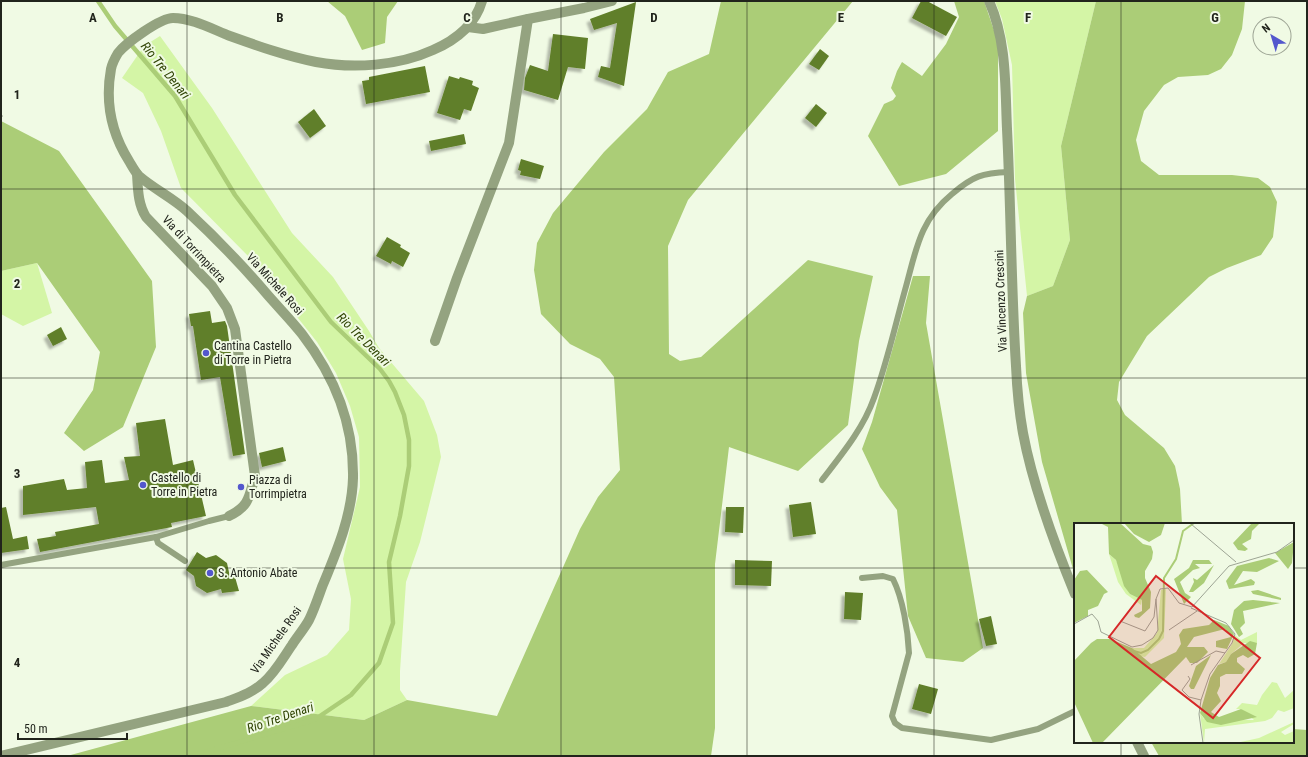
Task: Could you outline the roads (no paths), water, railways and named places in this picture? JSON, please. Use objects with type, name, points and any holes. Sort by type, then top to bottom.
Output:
[{"type":"street","name":"Via Michele Rosi","points":[[1,756],[226,702],[247,694],[256,688],[269,677],[309,620],[334,557],[348,513],[353,479],[352,450],[348,423],[342,402],[334,384],[302,333],[244,267],[181,205],[137,174],[125,156],[112,125],[109,110],[111,68],[117,55],[157,23],[168,18],[185,20],[294,57],[319,63],[349,64],[389,62],[412,58],[440,47],[456,37],[468,27],[477,15],[482,1]]},
{"type":"street","points":[[468,27],[483,29],[612,1]]},
{"type":"street","name":"Via Vincenzo Crescini","points":[[989,1],[998,26],[1004,60],[1016,366],[1023,433],[1041,500],[1058,552],[1074,592]]},
{"type":"street","points":[[435,341],[457,278],[509,143],[528,19]]},
{"type":"street","name":"Via di Torrimpietra","points":[[137,174],[140,203],[146,217],[212,286],[227,308],[235,328],[255,476],[244,507],[229,516]]},
{"type":"street","points":[[1138,743],[1144,756]]},
{"type":"lane","points":[[822,480],[857,432],[870,409],[918,242],[928,220],[943,201],[974,177],[992,173],[1009,172]]},
{"type":"lane","points":[[1,565],[156,537],[229,516]]},
{"type":"lane","points":[[156,537],[158,543],[186,561]]},
{"type":"lane","points":[[862,578],[883,576],[893,579],[899,592],[909,643],[909,653],[892,716],[895,723],[902,728],[991,740],[1038,729],[1074,712]]},
{"type":"waterway","name":"Rio Tre Denari","points":[[98,1],[115,26],[175,96],[235,195],[331,322],[380,369],[389,381],[404,415],[409,440],[409,466],[400,516],[389,562],[393,623],[379,663],[351,695],[314,720],[192,756]]},
{"type":"place","name":"Cantina Castello di Torre in Pietra","points":[[206,353]]},
{"type":"place","name":"Castello di Torre in Pietra","points":[[143,485]]},
{"type":"place","name":"Piazza di Torrimpietra","points":[[241,487]]},
{"type":"place","name":"S. Antonio Abate","points":[[210,573]]}]
